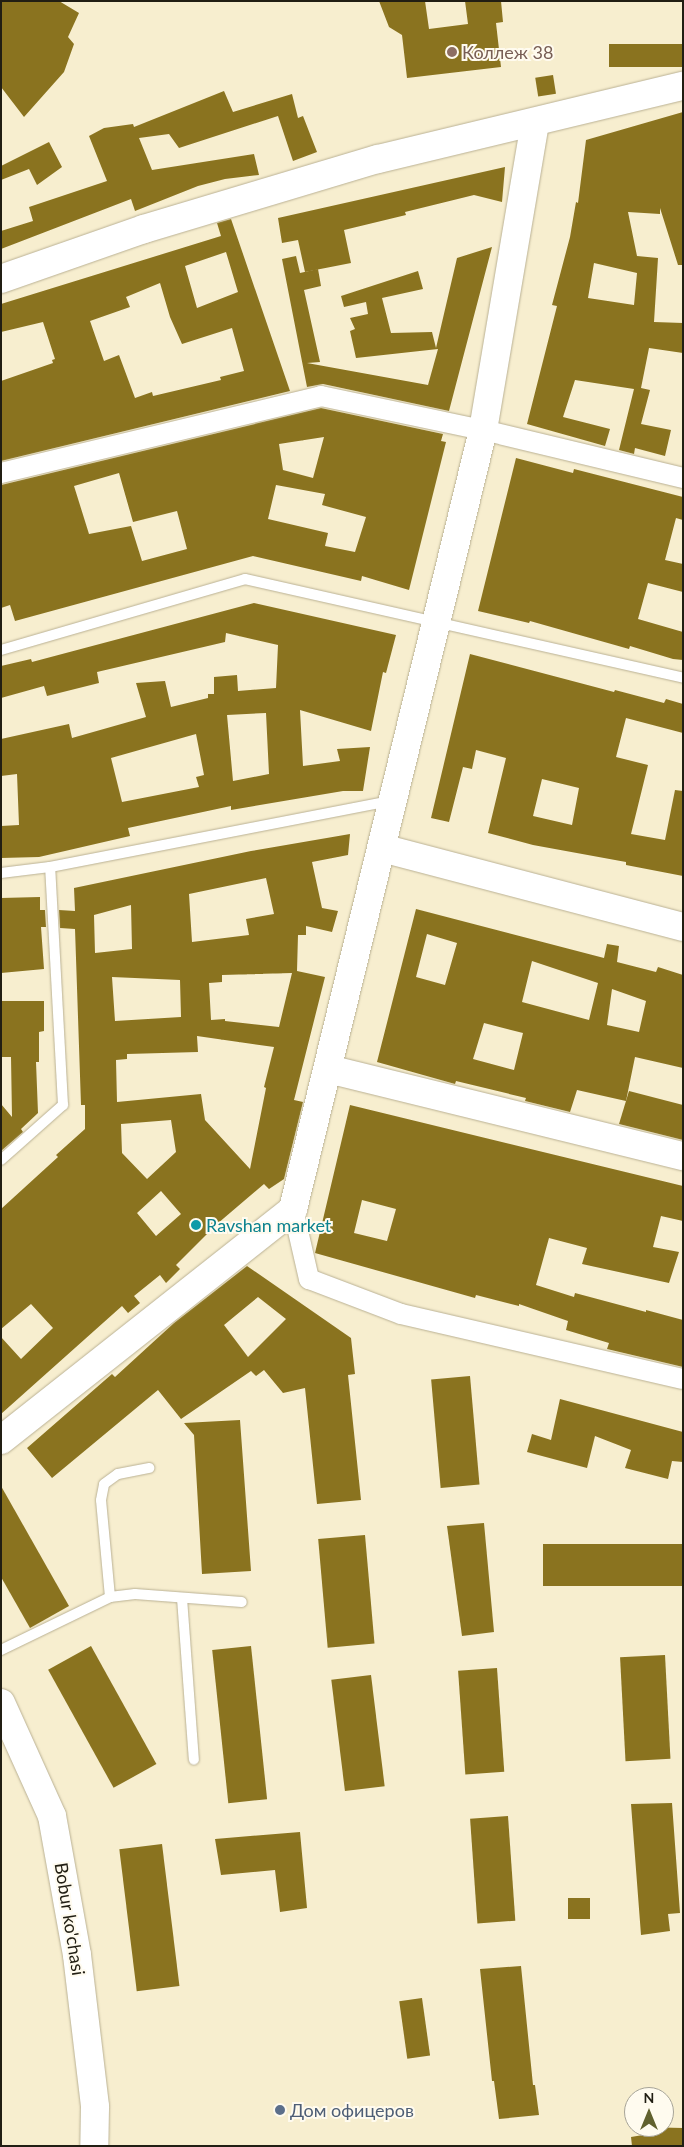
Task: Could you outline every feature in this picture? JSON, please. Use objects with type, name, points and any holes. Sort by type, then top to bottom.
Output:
[{"type":"street","points":[[1,279],[144,229],[378,159],[683,86]]},
{"type":"street","points":[[535,122],[484,430],[293,1209],[309,1279],[401,1314],[683,1379]]},
{"type":"street","points":[[1,473],[321,396],[484,430],[683,478]]},
{"type":"street","points":[[382,848],[683,927]]},
{"type":"street","points":[[328,1069],[683,1156]]},
{"type":"street","points":[[1,1440],[293,1209]]},
{"type":"street","name":"Bobur ko'chasi","points":[[1,1703],[52,1816],[77,1955],[95,2108],[94,2146]]},
{"type":"lane","points":[[1,650],[245,579],[683,678]]},
{"type":"lane","points":[[1,873],[50,867],[393,801]]},
{"type":"lane","points":[[1,1160],[63,1105],[50,867]]},
{"type":"lane","points":[[110,1597],[101,1500],[104,1484],[118,1474],[149,1468]]},
{"type":"lane","points":[[1,1650],[110,1597],[135,1594],[242,1602]]},
{"type":"lane","points":[[182,1598],[194,1760]]},
{"type":"building","points":[[1,1],[59,1],[79,13],[68,37],[74,44],[64,72],[24,117],[1,87]]},
{"type":"building","name":"Коллеж 38","points":[[379,1],[425,1],[429,29],[468,24],[465,1],[501,1],[503,22],[496,23],[501,67],[407,78],[402,35],[389,27]]},
{"type":"building","points":[[609,44],[683,44],[683,67],[609,67]]},
{"type":"building","points":[[553,75],[556,94],[538,97],[535,78]]},
{"type":"building","points":[[224,91],[233,112],[292,94],[298,118],[303,116],[317,152],[293,161],[278,116],[179,148],[169,134],[139,138],[152,170],[254,154],[259,175],[225,179],[198,186],[135,211],[131,199],[1,249],[1,231],[33,221],[29,207],[107,181],[89,136],[104,128],[133,124],[134,127]]},
{"type":"building","points":[[683,112],[683,265],[678,265],[660,208],[660,214],[628,212],[637,256],[658,258],[654,322],[683,323],[683,353],[649,348],[641,388],[650,390],[641,424],[671,430],[665,456],[635,448],[634,454],[619,450],[634,389],[575,380],[563,417],[610,429],[605,446],[527,424],[557,306],[552,305],[570,237],[576,202],[578,203],[586,140]],"holes":[[[594,263],[637,273],[634,305],[588,298]]]},
{"type":"building","points":[[49,142],[62,167],[37,185],[29,169],[1,180],[1,166]]},
{"type":"building","points":[[505,167],[502,202],[474,195],[405,212],[406,215],[344,230],[351,263],[305,272],[298,240],[282,243],[278,218]]},
{"type":"building","points":[[231,219],[290,391],[1,461],[1,381],[53,363],[52,360],[55,359],[43,322],[1,332],[1,304],[221,236],[217,223]],"holes":[[[226,252],[238,292],[197,308],[185,266]],[[160,283],[170,317],[182,344],[232,328],[244,371],[220,377],[221,380],[153,396],[152,392],[135,398],[119,355],[104,361],[90,321],[130,307],[126,297]]]},
{"type":"building","points":[[492,247],[449,411],[323,384],[307,387],[282,259],[296,256],[300,273],[318,269],[321,286],[304,290],[320,362],[307,363],[428,385],[438,349],[356,358],[350,331],[355,329],[350,318],[368,314],[366,302],[344,307],[341,296],[418,271],[423,289],[382,298],[391,333],[432,332],[436,348],[457,258]]},
{"type":"building","points":[[321,408],[443,434],[441,441],[446,442],[409,590],[362,576],[361,581],[253,556],[15,621],[10,605],[1,608],[1,485]],"holes":[[[324,437],[313,478],[283,470],[279,444]],[[119,473],[133,522],[177,511],[187,549],[142,561],[131,526],[89,534],[74,486]],[[276,485],[325,494],[322,505],[366,517],[355,552],[325,546],[328,533],[268,519]]]},
{"type":"building","points":[[516,458],[573,473],[574,469],[683,497],[683,520],[676,518],[665,560],[683,564],[683,592],[648,583],[638,619],[683,632],[683,660],[673,659],[630,646],[629,649],[530,621],[529,623],[478,611]]},
{"type":"building","points":[[254,603],[396,635],[386,673],[383,672],[371,731],[300,710],[303,766],[340,761],[337,749],[370,747],[363,791],[343,791],[231,810],[231,806],[128,828],[130,836],[39,857],[1,858],[1,826],[19,825],[17,774],[1,776],[1,739],[69,724],[72,738],[146,717],[136,683],[165,681],[171,707],[208,698],[208,694],[214,694],[214,677],[237,675],[238,691],[276,688],[278,645],[226,633],[225,642],[97,672],[99,683],[47,696],[44,686],[1,698],[1,666],[31,659],[32,662]],"holes":[[[266,713],[269,774],[233,781],[227,715]],[[196,734],[204,775],[196,777],[199,787],[122,802],[111,758]]]},
{"type":"building","points":[[470,654],[614,692],[615,690],[664,703],[666,699],[683,704],[683,733],[626,718],[616,757],[648,765],[631,834],[665,840],[675,790],[683,791],[683,876],[626,865],[626,862],[533,845],[488,833],[506,758],[476,750],[472,769],[463,767],[449,822],[431,818]],"holes":[[[542,779],[579,788],[572,825],[533,816]]]},
{"type":"building","points":[[350,834],[348,855],[312,862],[322,908],[338,911],[332,932],[306,926],[306,935],[298,935],[297,971],[325,977],[294,1100],[303,1102],[284,1179],[269,1189],[264,1184],[217,1224],[176,1265],[180,1269],[166,1283],[160,1275],[134,1296],[140,1303],[128,1313],[122,1306],[1,1414],[1,1337],[21,1359],[53,1328],[31,1304],[1,1329],[1,1209],[58,1157],[56,1155],[85,1129],[85,1105],[81,1105],[75,929],[60,928],[59,910],[75,911],[74,888],[251,851]],"holes":[[[266,878],[274,914],[246,919],[249,935],[192,942],[189,894]],[[131,905],[132,949],[95,953],[94,915]],[[292,973],[279,1027],[225,1021],[225,1019],[211,1020],[209,983],[222,982],[222,975]],[[112,977],[180,980],[181,1017],[115,1021]],[[197,1036],[274,1047],[264,1087],[266,1088],[250,1169],[205,1120],[201,1094],[117,1102],[116,1060],[127,1059],[127,1054],[198,1052]],[[171,1120],[176,1152],[147,1179],[122,1153],[121,1124]],[[161,1191],[181,1214],[156,1236],[137,1213]]]},
{"type":"building","points":[[40,897],[40,910],[45,910],[46,927],[41,927],[44,969],[1,973],[1,898]]},
{"type":"building","points":[[416,909],[604,958],[607,944],[619,946],[617,962],[656,972],[658,967],[683,975],[683,1068],[635,1057],[626,1101],[577,1090],[570,1112],[525,1101],[526,1098],[456,1081],[455,1084],[377,1062]],"holes":[[[427,934],[457,943],[445,985],[416,977]],[[532,961],[598,983],[589,1020],[522,1002]],[[612,989],[646,1001],[639,1032],[607,1025]],[[484,1023],[523,1033],[514,1070],[473,1059]]]},
{"type":"building","points":[[1,1001],[44,1001],[44,1031],[39,1032],[39,1062],[36,1062],[38,1113],[21,1129],[23,1132],[1,1151],[1,1104],[12,1117],[11,1057],[1,1057]]},
{"type":"building","points":[[629,1091],[683,1105],[683,1140],[619,1124]]},
{"type":"building","points":[[350,1105],[683,1186],[683,1221],[661,1216],[653,1247],[679,1252],[669,1283],[582,1264],[587,1248],[549,1238],[536,1285],[574,1297],[575,1293],[683,1320],[683,1367],[607,1349],[609,1343],[566,1330],[568,1321],[519,1304],[519,1306],[476,1295],[475,1298],[315,1253]],"holes":[[[362,1200],[396,1209],[387,1241],[354,1233]]]},
{"type":"building","points":[[247,1266],[351,1338],[355,1374],[348,1375],[361,1500],[317,1504],[305,1388],[283,1393],[264,1370],[256,1376],[251,1371],[181,1419],[158,1390],[52,1478],[27,1448],[112,1374],[115,1377],[174,1323]],"holes":[[[258,1297],[286,1319],[248,1357],[224,1325]]]},
{"type":"building","points":[[470,1376],[479,1485],[441,1488],[431,1379]]},
{"type":"building","points":[[560,1399],[683,1432],[683,1462],[672,1461],[668,1479],[625,1468],[631,1450],[595,1436],[587,1468],[527,1452],[532,1434],[551,1440]]},
{"type":"building","points":[[240,1420],[251,1571],[202,1574],[194,1435],[184,1423]]},
{"type":"building","points":[[1,1486],[69,1606],[30,1628],[1,1577]]},
{"type":"building","points":[[484,1523],[494,1632],[462,1636],[447,1526]]},
{"type":"building","points":[[365,1535],[374,1644],[328,1648],[318,1539]]},
{"type":"building","points":[[543,1544],[683,1544],[683,1586],[543,1586]]},
{"type":"building","points":[[91,1646],[156,1764],[114,1788],[48,1670]]},
{"type":"building","points":[[251,1646],[267,1799],[228,1803],[212,1650]]},
{"type":"building","points":[[665,1655],[670,1759],[626,1761],[620,1657]]},
{"type":"building","points":[[497,1668],[504,1772],[465,1774],[458,1671]]},
{"type":"building","points":[[371,1675],[385,1786],[345,1791],[331,1680]]},
{"type":"building","points":[[672,1803],[680,1913],[668,1914],[670,1931],[641,1935],[631,1804]]},
{"type":"building","points":[[508,1816],[515,1921],[477,1923],[470,1819]]},
{"type":"building","points":[[300,1832],[307,1908],[280,1912],[275,1870],[221,1875],[215,1839]]},
{"type":"building","points":[[162,1844],[179,1986],[137,1991],[119,1849]]},
{"type":"building","points":[[568,1898],[590,1898],[590,1919],[568,1919]]},
{"type":"building","points":[[521,1966],[533,2085],[535,2085],[539,2115],[499,2119],[494,2081],[492,2081],[480,1969]]},
{"type":"building","points":[[422,1998],[430,2055],[407,2059],[399,2001]]},
{"type":"building","points":[[674,2128],[683,2128],[683,2146],[632,2146],[631,2137],[674,2137]]},
{"type":"place","name":"Коллеж 38","points":[[452,52]]},
{"type":"place","name":"Ravshan market","points":[[196,1225]]},
{"type":"place","name":"Дом офицеров","points":[[280,2110]]}]
